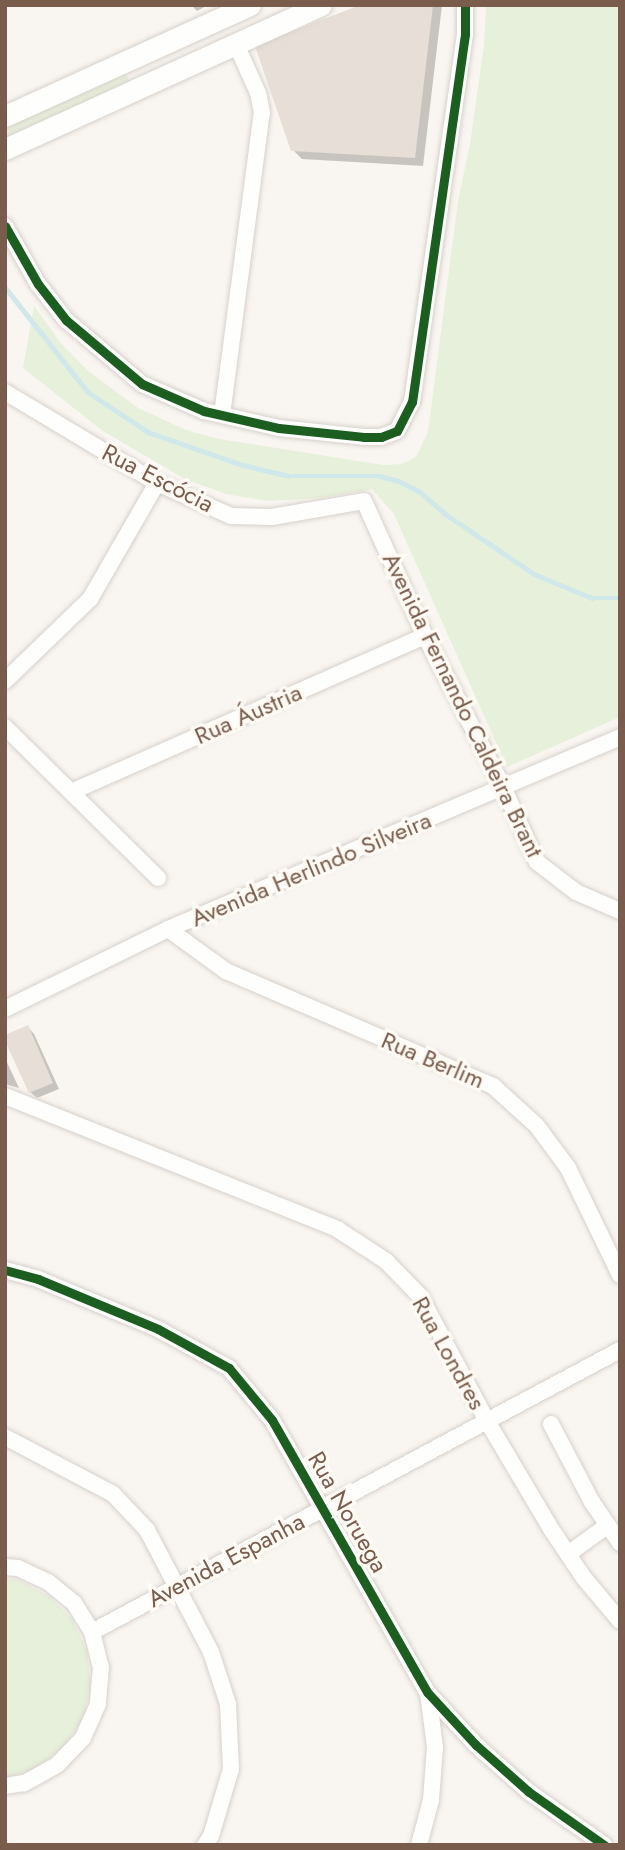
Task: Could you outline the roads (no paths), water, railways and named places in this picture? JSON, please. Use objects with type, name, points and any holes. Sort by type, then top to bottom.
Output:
[{"type":"street","points":[[5,116],[250,5]]},
{"type":"street","points":[[5,149],[321,5]]},
{"type":"street","points":[[5,226],[38,284],[66,320],[142,384],[204,411],[279,428],[381,437],[397,431],[412,402],[465,34],[465,5]]},
{"type":"street","points":[[222,415],[262,113],[258,93],[236,44]]},
{"type":"street","name":"Rua Escócia","points":[[5,392],[157,483],[231,516],[272,517],[364,501]]},
{"type":"street","points":[[5,681],[90,599],[157,483]]},
{"type":"street","name":"Avenida Fernando Caldeira Brant","points":[[364,501],[425,636],[504,789],[537,862],[576,892],[620,911]]},
{"type":"street","name":"Rua Áustria","points":[[71,792],[425,636]]},
{"type":"street","points":[[5,727],[158,878]]},
{"type":"street","name":"Avenida Herlindo Silveira","points":[[5,1009],[168,929],[504,789],[620,737]]},
{"type":"street","name":"Rua Berlim","points":[[168,929],[226,971],[493,1086],[537,1126],[568,1168],[620,1275]]},
{"type":"street","name":"Rua Londres","points":[[5,1096],[337,1229],[386,1261],[420,1296],[486,1421],[568,1553],[620,1620]]},
{"type":"street","name":"Rua Noruega","points":[[5,1270],[37,1279],[158,1329],[229,1368],[272,1420],[428,1693],[502,1768],[582,1839],[604,1845]]},
{"type":"street","name":"Avenida Espanha","points":[[92,1632],[620,1350]]},
{"type":"street","points":[[551,1424],[620,1543]]},
{"type":"street","points":[[5,1437],[113,1493],[147,1530],[211,1652],[228,1704],[231,1769],[205,1845]]},
{"type":"street","points":[[568,1553],[608,1525]]},
{"type":"street","points":[[5,1567],[18,1568],[48,1582],[74,1603],[92,1632],[101,1667],[98,1704],[83,1738],[57,1765],[24,1783],[5,1786]]},
{"type":"street","points":[[419,1845],[431,1800],[435,1747],[428,1693]]},
{"type":"waterway","points":[[5,287],[88,392],[148,432],[243,465],[289,476],[380,476],[399,481],[419,491],[444,513],[534,574],[592,598],[620,598]]}]
